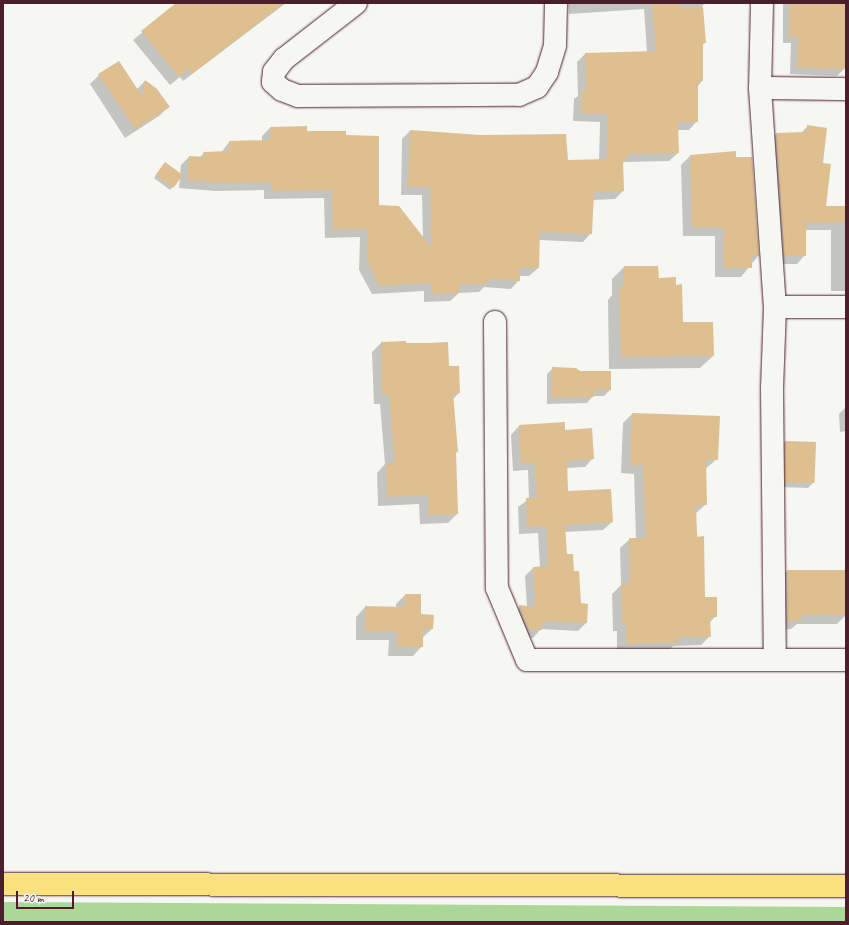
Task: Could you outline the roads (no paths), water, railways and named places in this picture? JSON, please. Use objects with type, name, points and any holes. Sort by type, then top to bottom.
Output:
[{"type":"highway","points":[[3,884],[846,886]]},
{"type":"street","points":[[356,3],[284,59],[274,72],[273,82],[282,90],[298,96],[518,95],[537,87],[547,72],[555,45],[556,3]]},
{"type":"street","points":[[762,3],[760,88],[775,307],[772,388],[775,659]]},
{"type":"street","points":[[760,88],[846,89]]},
{"type":"street","points":[[775,307],[846,307]]},
{"type":"street","points":[[495,322],[497,588],[527,660],[846,660]]}]
